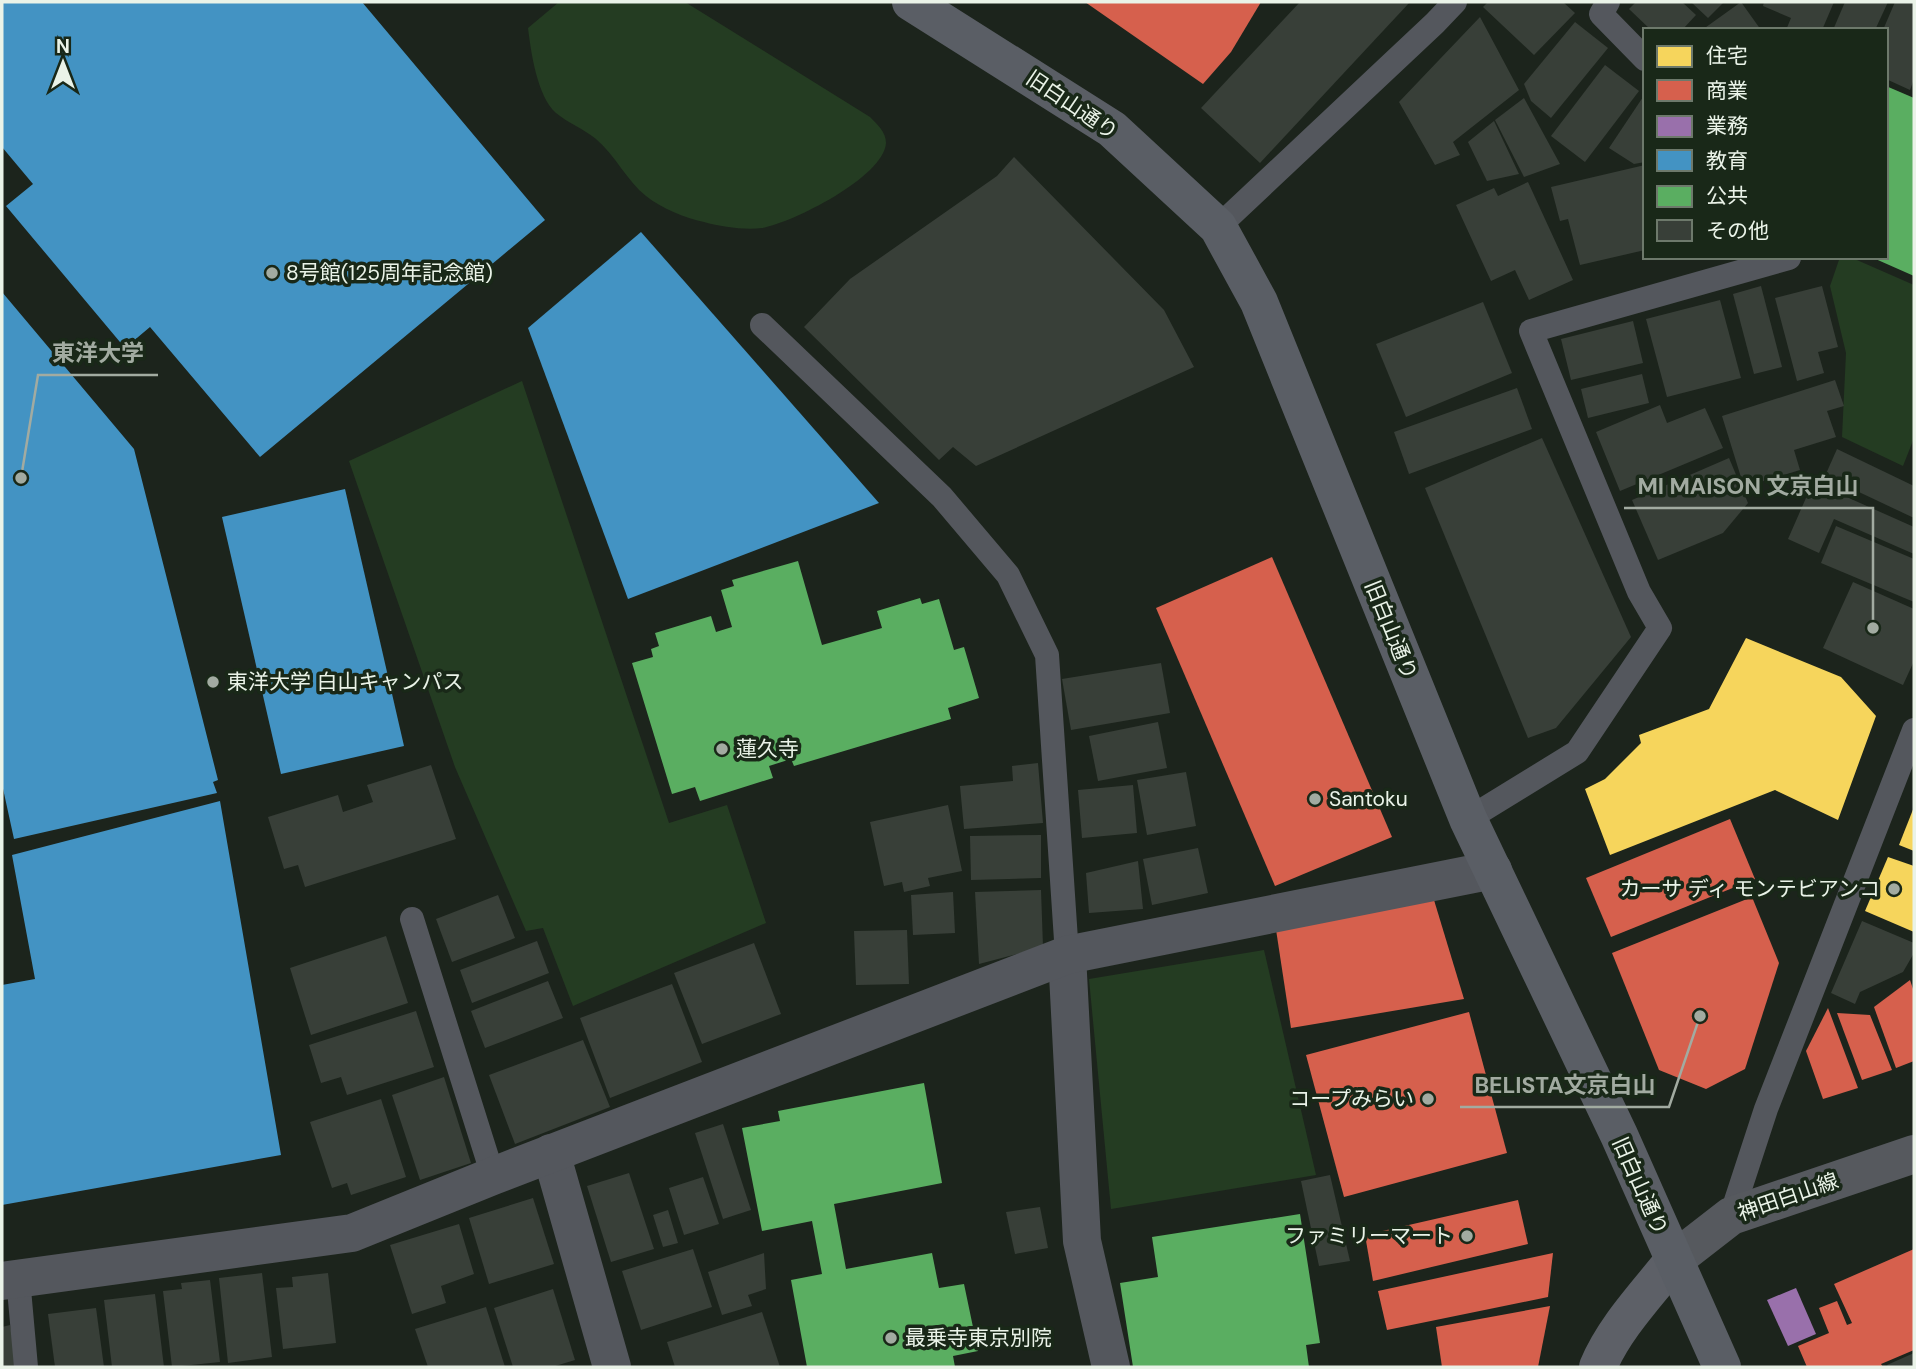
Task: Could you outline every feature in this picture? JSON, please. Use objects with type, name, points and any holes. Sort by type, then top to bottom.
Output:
[{"type":"highway","name":"旧白山通り","points":[[911,2],[1112,129],[1218,227],[1259,302],[1468,819],[1619,1135],[1673,1261]]},
{"type":"highway","points":[[1673,1261],[1722,1367]]},
{"type":"main road","name":"神田白山線","points":[[1673,1261],[1731,1216],[1914,1154]]},
{"type":"main road","name":"旧白山通り","points":[[1598,1367],[1616,1335],[1673,1261]]},
{"type":"street","points":[[10,1279],[352,1233],[551,1153],[1067,955],[1493,870]]},
{"type":"street","points":[[1067,955],[1082,1241],[1111,1367]]},
{"type":"street","points":[[551,1153],[612,1367]]},
{"type":"lane","points":[[1218,227],[1436,23],[1455,2]]},
{"type":"lane","points":[[1608,2],[1601,13],[1643,57]]},
{"type":"lane","points":[[1468,819],[1577,752],[1660,628],[1639,592],[1531,331],[1785,259]]},
{"type":"lane","points":[[762,325],[942,497],[1009,575],[1047,655],[1067,955]]},
{"type":"lane","points":[[1731,1216],[1766,1109],[1914,730]]},
{"type":"lane","points":[[412,919],[493,1176]]},
{"type":"lane","points":[[10,1279],[26,1367]]},
{"type":"green space","points":[[559,2],[685,2],[870,117],[881,128],[886,139],[881,156],[854,184],[814,208],[762,228],[718,225],[689,218],[666,208],[639,190],[603,145],[556,113],[544,96],[536,73],[528,28]]},
{"type":"green space","points":[[1839,259],[1855,259],[1914,285],[1914,438],[1903,466],[1842,437],[1846,353],[1830,286]]},
{"type":"green space","points":[[522,381],[669,823],[727,805],[766,923],[573,1006],[543,928],[526,931],[455,767],[349,461]]},
{"type":"green space","points":[[1264,950],[1316,1175],[1111,1209],[1089,979]]},
{"type":"building: 住宅","points":[[1746,638],[1841,677],[1876,716],[1838,820],[1775,790],[1610,855],[1585,789],[1605,779],[1641,743],[1639,735],[1709,709]]},
{"type":"building: 住宅","points":[[1914,807],[1914,851],[1899,845]]},
{"type":"building: 住宅","name":"カーサ ディ モンテビアンコ","points":[[1888,857],[1914,866],[1914,932],[1865,911]]},
{"type":"building: 商業","points":[[1085,2],[1261,2],[1231,52],[1203,84]]},
{"type":"building: 商業","points":[[1272,557],[1392,837],[1275,886],[1156,608]]},
{"type":"building: 商業","points":[[1730,819],[1755,879],[1611,937],[1586,878]]},
{"type":"building: 商業","points":[[1752,897],[1779,963],[1745,1069],[1706,1089],[1659,1070],[1612,953]]},
{"type":"building: 商業","points":[[1434,900],[1464,999],[1291,1028],[1275,923]]},
{"type":"building: 商業","points":[[1910,980],[1914,992],[1914,1061],[1896,1068],[1874,1007]]},
{"type":"building: 商業","points":[[1828,1008],[1858,1088],[1823,1099],[1806,1051]]},
{"type":"building: 商業","points":[[1469,1012],[1507,1153],[1344,1197],[1306,1055]]},
{"type":"building: 商業","points":[[1837,1013],[1870,1015],[1892,1070],[1862,1080]]},
{"type":"building: 商業","points":[[1518,1200],[1528,1244],[1373,1281],[1365,1235]]},
{"type":"building: 商業","points":[[1914,1249],[1914,1350],[1881,1364],[1883,1367],[1807,1367],[1798,1346],[1829,1333],[1819,1308],[1837,1301],[1847,1325],[1852,1323],[1834,1284]]},
{"type":"building: 商業","points":[[1553,1253],[1548,1297],[1387,1330],[1378,1291]]},
{"type":"building: 商業","points":[[1550,1306],[1538,1367],[1442,1367],[1436,1327]]},
{"type":"building: 業務","points":[[1796,1288],[1816,1334],[1788,1346],[1767,1300]]},
{"type":"building: 教育","name":"8号館(125周年記念館)","points":[[2,2],[362,2],[545,220],[260,457],[150,327],[125,348],[6,206],[33,184],[2,147]]},
{"type":"building: 教育","points":[[641,232],[879,503],[628,599],[528,328]]},
{"type":"building: 教育","points":[[2,292],[134,449],[218,780],[213,782],[217,793],[14,839],[2,784]]},
{"type":"building: 教育","points":[[345,489],[404,746],[281,774],[222,517]]},
{"type":"building: 教育","points":[[220,801],[281,1155],[2,1205],[2,985],[35,979],[12,855]]},
{"type":"building: 公共","points":[[1888,87],[1914,98],[1914,276],[1876,259],[1888,259]]},
{"type":"building: 公共","points":[[798,561],[822,645],[882,628],[877,611],[920,598],[922,604],[939,599],[954,650],[964,647],[979,698],[948,708],[951,719],[794,766],[791,759],[769,766],[773,778],[700,801],[695,787],[672,794],[632,663],[653,657],[651,649],[659,646],[655,633],[711,616],[716,632],[732,627],[721,590],[734,586],[732,580]]},
{"type":"building: 公共","points":[[924,1083],[942,1183],[834,1204],[846,1269],[932,1253],[939,1288],[964,1284],[978,1351],[953,1356],[955,1367],[807,1367],[791,1280],[822,1274],[812,1221],[762,1231],[742,1128],[780,1121],[778,1111]]},
{"type":"building: 公共","points":[[1300,1214],[1320,1343],[1306,1345],[1309,1367],[1133,1367],[1120,1283],[1158,1277],[1152,1237]]},
{"type":"building: その他","points":[[1300,2],[1410,2],[1260,163],[1201,108]]},
{"type":"building: その他","points":[[1488,2],[1563,2],[1575,13],[1534,55],[1483,7]]},
{"type":"building: その他","points":[[1636,2],[1682,2],[1696,15],[1684,28],[1649,28],[1629,9]]},
{"type":"building: その他","points":[[1691,2],[1724,2],[1708,18]]},
{"type":"building: その他","points":[[1741,2],[1760,28],[1705,28]]},
{"type":"building: その他","points":[[1764,2],[1834,2],[1823,28],[1787,28],[1791,18],[1763,6]]},
{"type":"building: その他","points":[[1845,2],[1888,2],[1876,28],[1834,28]]},
{"type":"building: その他","points":[[1895,2],[1914,2],[1914,79],[1910,90],[1888,80],[1888,28],[1884,28]]},
{"type":"building: その他","points":[[1480,17],[1519,90],[1453,142],[1460,155],[1435,165],[1399,102]]},
{"type":"building: その他","points":[[1575,22],[1608,48],[1551,118],[1531,101],[1524,84]]},
{"type":"building: その他","points":[[1605,65],[1639,91],[1585,162],[1551,136]]},
{"type":"building: その他","points":[[1643,97],[1643,162],[1634,164],[1609,148]]},
{"type":"building: その他","points":[[1524,98],[1560,164],[1524,177],[1495,120]]},
{"type":"building: その他","points":[[1494,121],[1519,174],[1487,181],[1468,142]]},
{"type":"building: その他","points":[[1014,157],[1164,310],[1194,367],[976,466],[953,447],[939,460],[804,327],[850,279],[997,176]]},
{"type":"building: その他","points":[[1643,165],[1643,250],[1580,265],[1568,219],[1560,221],[1551,187]]},
{"type":"building: その他","points":[[1528,182],[1573,280],[1529,300],[1515,270],[1491,281],[1456,205],[1494,188],[1498,196]]},
{"type":"building: その他","points":[[1761,286],[1782,367],[1754,374],[1733,294]]},
{"type":"building: その他","points":[[1822,286],[1838,347],[1818,352],[1824,373],[1797,381],[1775,298]]},
{"type":"building: その他","points":[[1720,300],[1741,378],[1667,397],[1646,319]]},
{"type":"building: その他","points":[[1483,302],[1512,373],[1406,417],[1376,344]]},
{"type":"building: その他","points":[[1633,321],[1643,363],[1571,380],[1561,339]]},
{"type":"building: その他","points":[[1642,374],[1649,403],[1588,418],[1581,389]]},
{"type":"building: その他","points":[[1835,380],[1844,406],[1827,411],[1836,437],[1794,450],[1800,470],[1744,487],[1722,416]]},
{"type":"building: その他","points":[[1517,388],[1532,429],[1409,474],[1394,432]]},
{"type":"building: その他","points":[[1660,405],[1667,423],[1705,408],[1723,448],[1620,491],[1596,432]]},
{"type":"building: その他","points":[[1542,438],[1631,637],[1556,728],[1528,738],[1425,488]]},
{"type":"building: その他","points":[[1837,449],[1914,486],[1914,518],[1825,476]]},
{"type":"building: その他","points":[[1729,458],[1748,503],[1723,533],[1658,560],[1632,500]]},
{"type":"building: その他","points":[[1813,482],[1914,527],[1914,554],[1834,519],[1819,553],[1788,539]]},
{"type":"building: その他","points":[[1836,526],[1914,559],[1914,602],[1821,563]]},
{"type":"building: その他","points":[[1853,582],[1914,609],[1914,661],[1903,685],[1823,648]]},
{"type":"building: その他","points":[[1161,663],[1170,713],[1071,730],[1062,679]]},
{"type":"building: その他","points":[[1158,722],[1167,768],[1098,781],[1089,736]]},
{"type":"building: その他","points":[[1038,763],[1043,823],[964,829],[960,786],[1013,781],[1012,766]]},
{"type":"building: その他","points":[[431,765],[456,839],[305,887],[298,865],[284,869],[268,817],[338,795],[343,812],[373,802],[367,785]]},
{"type":"building: その他","points":[[1186,772],[1196,826],[1147,835],[1137,780]]},
{"type":"building: その他","points":[[1133,785],[1137,833],[1082,838],[1078,790]]},
{"type":"building: その他","points":[[948,805],[962,871],[928,878],[930,886],[904,892],[902,882],[884,886],[870,822]]},
{"type":"building: その他","points":[[1041,835],[1041,878],[971,880],[970,836]]},
{"type":"building: その他","points":[[1198,848],[1208,893],[1152,905],[1143,859]]},
{"type":"building: その他","points":[[1138,861],[1143,909],[1089,913],[1086,873]]},
{"type":"building: その他","points":[[1041,890],[1043,947],[979,964],[975,892]]},
{"type":"building: その他","points":[[953,892],[955,933],[913,935],[911,895]]},
{"type":"building: その他","points":[[498,895],[515,938],[452,962],[436,919]]},
{"type":"building: その他","points":[[1862,921],[1914,943],[1914,953],[1903,972],[1860,992],[1855,1004],[1831,993]]},
{"type":"building: その他","points":[[907,930],[909,984],[856,985],[854,931]]},
{"type":"building: その他","points":[[386,936],[408,1003],[311,1035],[290,968]]},
{"type":"building: その他","points":[[537,941],[549,973],[472,1003],[460,970]]},
{"type":"building: その他","points":[[754,943],[781,1014],[702,1044],[674,973]]},
{"type":"building: その他","points":[[548,981],[563,1018],[485,1048],[471,1011]]},
{"type":"building: その他","points":[[672,984],[702,1062],[610,1098],[580,1018]]},
{"type":"building: その他","points":[[416,1011],[434,1067],[347,1095],[341,1077],[321,1083],[309,1045]]},
{"type":"building: その他","points":[[583,1040],[610,1107],[515,1144],[489,1075]]},
{"type":"building: その他","points":[[444,1077],[471,1163],[420,1180],[392,1095]]},
{"type":"building: その他","points":[[381,1099],[406,1177],[351,1195],[347,1183],[332,1188],[310,1122]]},
{"type":"building: その他","points":[[723,1124],[751,1210],[723,1219],[695,1133]]},
{"type":"building: その他","points":[[629,1173],[654,1249],[611,1262],[587,1186]]},
{"type":"building: その他","points":[[1330,1175],[1350,1261],[1319,1266],[1301,1181]]},
{"type":"building: その他","points":[[703,1177],[719,1224],[684,1235],[669,1188]]},
{"type":"building: その他","points":[[533,1198],[554,1264],[489,1284],[469,1218]]},
{"type":"building: その他","points":[[1040,1207],[1048,1248],[1015,1254],[1006,1212]]},
{"type":"building: その他","points":[[668,1210],[678,1243],[663,1247],[653,1215]]},
{"type":"building: その他","points":[[459,1224],[474,1274],[441,1286],[446,1303],[412,1314],[390,1245]]},
{"type":"building: その他","points":[[693,1249],[712,1307],[641,1330],[622,1271]]},
{"type":"building: その他","points":[[764,1253],[766,1289],[748,1295],[752,1306],[722,1315],[708,1272]]},
{"type":"building: その他","points":[[262,1273],[272,1357],[228,1363],[219,1278]]},
{"type":"building: その他","points":[[328,1273],[336,1343],[283,1349],[276,1288],[293,1287],[292,1277]]},
{"type":"building: その他","points":[[210,1280],[220,1362],[172,1367],[163,1291],[182,1289],[181,1283]]},
{"type":"building: その他","points":[[553,1289],[575,1360],[552,1367],[513,1367],[494,1308]]},
{"type":"building: その他","points":[[155,1294],[164,1367],[112,1367],[104,1300]]},
{"type":"building: その他","points":[[486,1307],[505,1367],[428,1367],[415,1329]]},
{"type":"building: その他","points":[[96,1308],[104,1367],[55,1367],[48,1314]]},
{"type":"building: その他","points":[[762,1312],[780,1367],[675,1367],[667,1342]]},
{"type":"building: その他","points":[[10,1325],[18,1367],[2,1367],[2,1327]]},
{"type":"building: その他","points":[[1914,1353],[1914,1367],[1887,1365]]},
{"type":"place","name":"8号館(125周年記念館)","points":[[272,273]]},
{"type":"place","name":"東洋大学","points":[[21,478]]},
{"type":"place","name":"MI MAISON 文京白山","points":[[1873,628]]},
{"type":"place","name":"東洋大学 白山キャンパス","points":[[213,682]]},
{"type":"place","name":"蓮久寺","points":[[722,749]]},
{"type":"place","name":"Santoku","points":[[1315,799]]},
{"type":"place","name":"カーサ ディ モンテビアンコ","points":[[1894,889]]},
{"type":"place","name":"BELISTA文京白山","points":[[1700,1016]]},
{"type":"place","name":"コープみらい","points":[[1428,1099]]},
{"type":"place","name":"ファミリーマート","points":[[1467,1236]]},
{"type":"place","name":"最乗寺東京別院","points":[[891,1338]]}]
